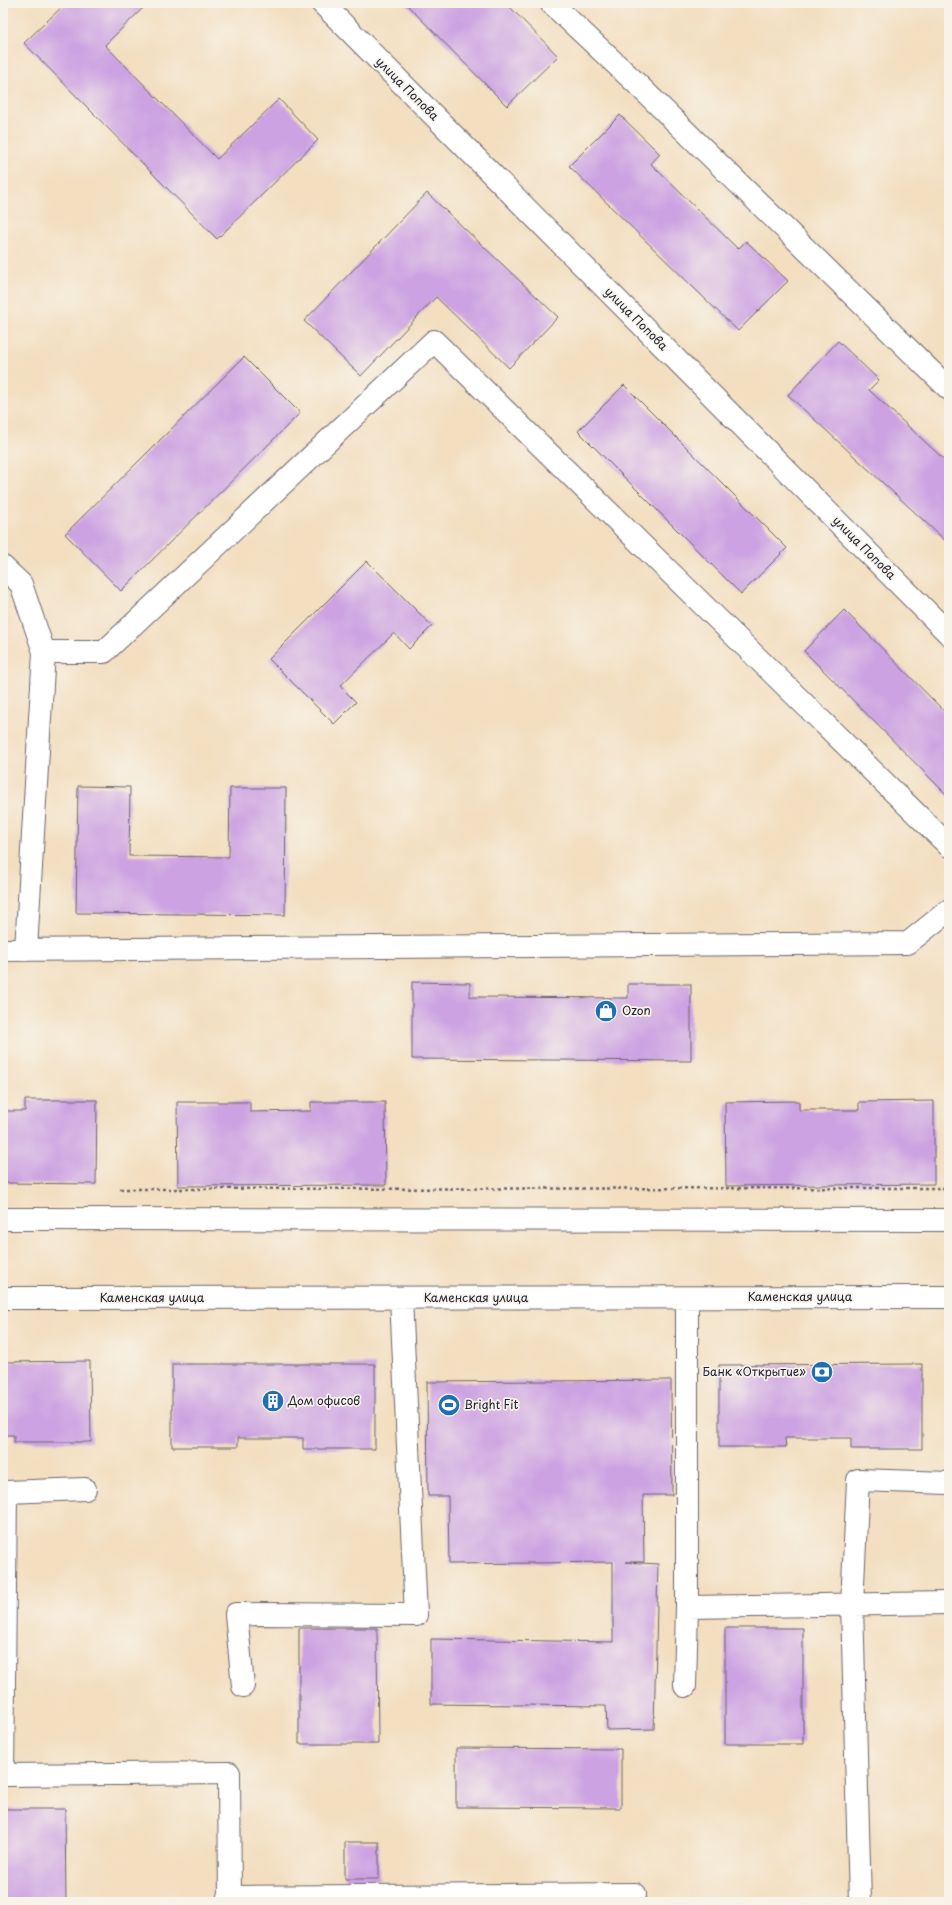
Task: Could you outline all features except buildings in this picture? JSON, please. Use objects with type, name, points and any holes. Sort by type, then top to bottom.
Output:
[{"type":"street","name":"улица Попова","points":[[322,3],[948,631]]},
{"type":"street","points":[[551,3],[641,88],[949,389]]},
{"type":"street","points":[[44,652],[104,652],[434,341],[949,846]]},
{"type":"street","points":[[3,567],[21,584],[44,652],[26,949]]},
{"type":"street","points":[[3,950],[908,943],[949,910]]},
{"type":"street","points":[[3,1219],[949,1220]]},
{"type":"street","name":"Каменская улица","points":[[3,1298],[949,1297]]},
{"type":"street","points":[[243,1686],[236,1614],[416,1615],[401,1298]]},
{"type":"street","points":[[685,1686],[687,1607],[687,1298]]},
{"type":"street","points":[[860,1902],[852,1604],[858,1480],[949,1483]]},
{"type":"street","points":[[85,1489],[6,1492],[3,1775],[229,1773],[230,1900],[635,1894]]},
{"type":"street","points":[[687,1607],[949,1603]]},
{"type":"path","points":[[114,1189],[949,1188]]},
{"type":"place","name":"Ozon","points":[[606,1011]]},
{"type":"place","name":"Банк «Открытие»","points":[[822,1372]]},
{"type":"place","name":"Дом офисов","points":[[273,1401]]},
{"type":"place","name":"Bright Fit","points":[[449,1405]]}]
